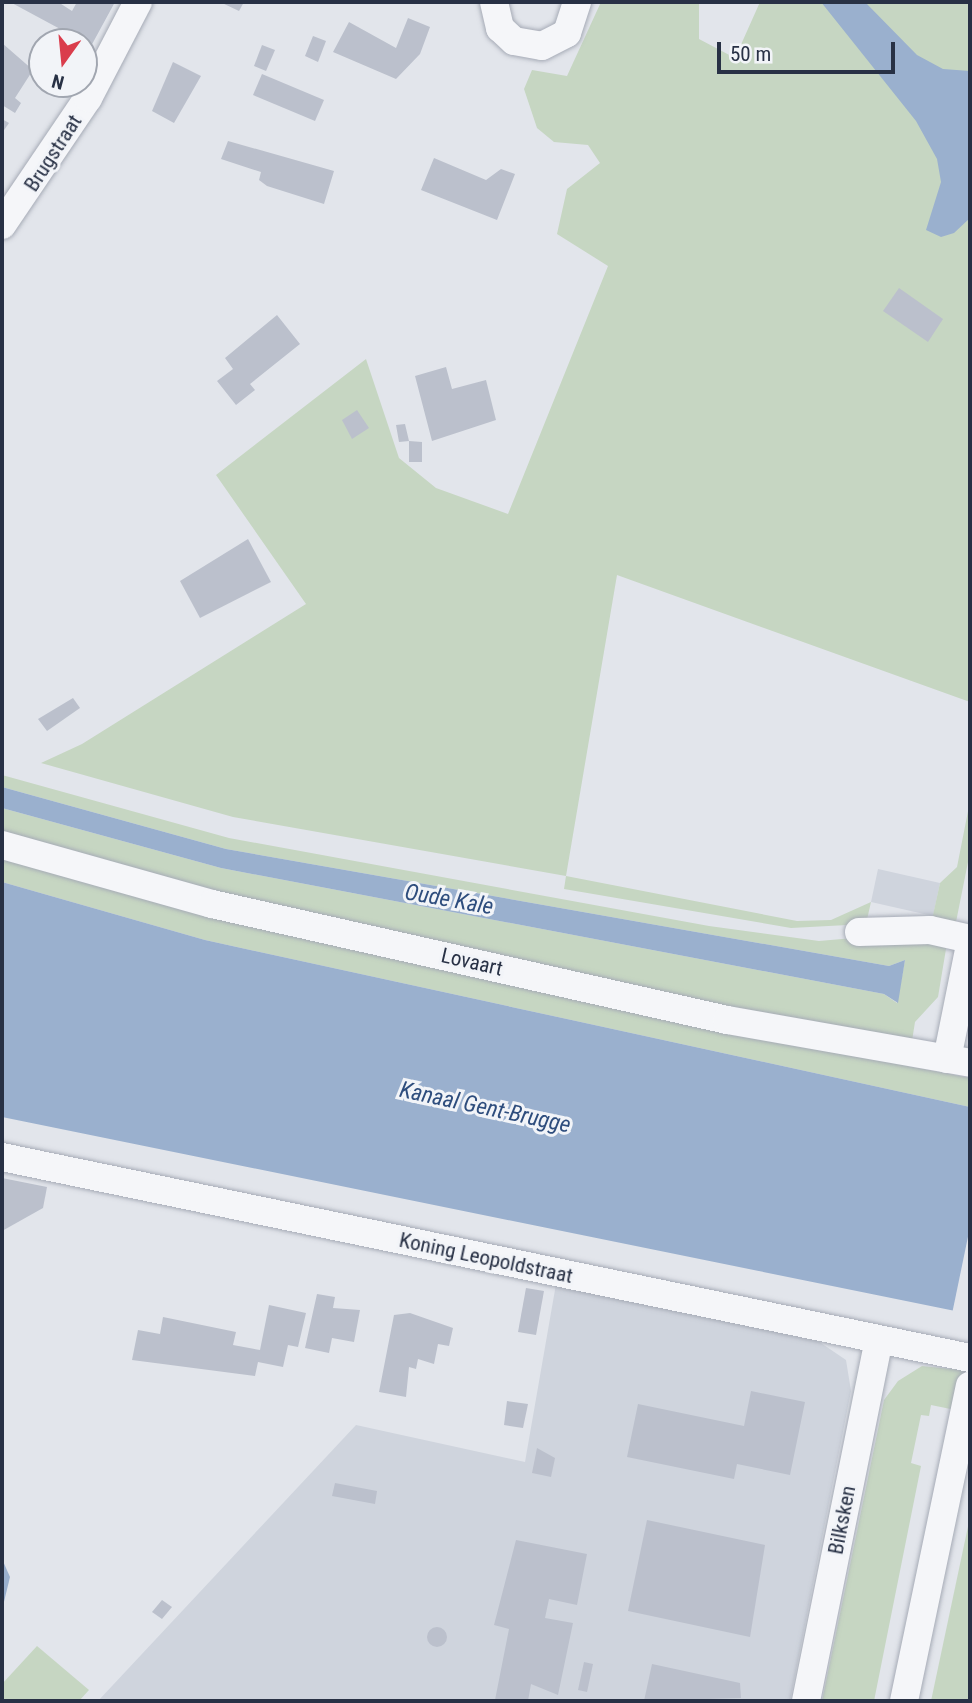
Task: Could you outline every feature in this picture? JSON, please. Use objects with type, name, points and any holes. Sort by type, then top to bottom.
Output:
[{"type":"street","name":"Brugstraat","points":[[2,225],[88,98],[138,2]]},
{"type":"street","points":[[494,2],[500,27],[514,41],[542,46],[567,33],[577,2]]},
{"type":"street","name":"Lovaart","points":[[2,845],[226,907],[727,1020],[958,1061]]},
{"type":"street","points":[[859,932],[930,930],[970,939]]},
{"type":"street","points":[[958,1061],[970,946]]},
{"type":"street","name":"Koning Leopoldstraat","points":[[2,1157],[970,1358]]},
{"type":"street","name":"Bilksken","points":[[806,1701],[879,1340]]},
{"type":"street","points":[[904,1701],[970,1386]]},
{"type":"shaded area","points":[[878,869],[940,883],[933,916],[871,902]]},
{"type":"shaded area","points":[[556,1284],[818,1341],[846,1360],[851,1391],[790,1701],[98,1701],[356,1425],[525,1462]]},
{"type":"green space","points":[[601,2],[699,2],[699,39],[735,58],[760,2],[970,2],[970,702],[617,575],[566,876],[233,817],[41,763],[82,744],[306,604],[216,475],[366,359],[399,458],[436,488],[508,514],[608,266],[557,234],[567,189],[600,163],[588,145],[554,142],[537,128],[524,89],[532,70],[567,76]]},
{"type":"green space","points":[[2,775],[229,838],[709,926],[819,941],[865,937],[902,945],[918,934],[947,943],[938,997],[915,1022],[908,1066],[970,1078],[970,1107],[205,940],[2,882],[2,808],[221,868],[884,994],[897,1003],[905,960],[889,966],[226,849],[2,787]]},
{"type":"green space","points":[[970,801],[970,852],[956,922],[931,924],[940,883],[957,867]]},
{"type":"green space","points":[[566,876],[797,921],[831,920],[871,902],[866,924],[791,928],[564,889]]},
{"type":"green space","points":[[922,1366],[970,1371],[970,1413],[931,1405],[929,1416],[921,1415],[911,1463],[921,1466],[874,1701],[822,1701],[884,1400],[898,1381]]},
{"type":"green space","points":[[970,1517],[970,1701],[931,1701]]},
{"type":"green space","points":[[37,1646],[89,1690],[79,1701],[2,1701],[2,1684]]},
{"type":"water","points":[[821,2],[865,2],[917,55],[943,69],[970,71],[970,218],[954,233],[941,237],[926,230],[941,182],[937,159],[916,121]]},
{"type":"water","name":"Oude Kale","points":[[2,787],[226,849],[889,966],[905,960],[898,1003],[884,994],[221,868],[2,808]]},
{"type":"water","name":"Kanaal Gent-Brugge","points":[[2,882],[205,940],[970,1107],[970,1314],[2,1117]]},
{"type":"water","points":[[2,1559],[10,1577],[2,1610]]},
{"type":"pier","points":[[970,1227],[970,1317],[952,1314]]},
{"type":"building","points":[[10,2],[58,2],[72,11],[77,2],[115,2],[98,33],[98,28],[58,28]]},
{"type":"building","points":[[220,2],[244,2],[239,11]]},
{"type":"building","points":[[408,18],[430,27],[420,54],[396,79],[333,52],[349,22],[396,48]]},
{"type":"building","points":[[313,36],[326,41],[318,62],[305,56]]},
{"type":"building","points":[[2,43],[28,66],[28,78],[15,98],[21,103],[15,113],[2,105]]},
{"type":"building","points":[[262,45],[275,50],[266,71],[254,66]]},
{"type":"building","points":[[173,62],[201,76],[174,123],[152,111]]},
{"type":"building","points":[[262,74],[324,100],[315,121],[253,95]]},
{"type":"building","points":[[2,119],[9,123],[2,133]]},
{"type":"building","points":[[228,141],[334,171],[324,204],[267,186],[259,180],[261,172],[221,159]]},
{"type":"building","points":[[434,158],[486,180],[501,169],[515,174],[497,220],[421,190]]},
{"type":"building","points":[[899,288],[943,319],[928,342],[883,311]]},
{"type":"building","points":[[277,315],[300,344],[250,384],[255,390],[236,405],[217,381],[233,369],[225,358]]},
{"type":"building","points":[[446,367],[452,389],[486,380],[496,420],[432,441],[415,376]]},
{"type":"building","points":[[357,410],[369,428],[352,439],[342,420]]},
{"type":"building","points":[[405,424],[409,441],[399,442],[396,425]]},
{"type":"building","points":[[409,441],[422,442],[422,462],[409,462]]},
{"type":"building","points":[[248,539],[271,582],[200,618],[180,581]]},
{"type":"building","points":[[73,698],[80,708],[47,731],[38,719]]},
{"type":"building","points":[[2,1178],[47,1187],[43,1208],[2,1231]]},
{"type":"building","points":[[526,1288],[544,1291],[536,1335],[518,1332]]},
{"type":"building","points":[[317,1294],[335,1297],[333,1308],[360,1310],[354,1342],[332,1338],[329,1353],[305,1348]]},
{"type":"building","points":[[269,1305],[306,1313],[298,1347],[288,1345],[283,1367],[258,1362],[255,1376],[132,1360],[138,1330],[160,1334],[163,1317],[236,1332],[233,1345],[260,1350]]},
{"type":"building","points":[[410,1313],[453,1328],[449,1346],[438,1344],[434,1364],[418,1359],[416,1369],[409,1367],[406,1397],[379,1392],[394,1315]]},
{"type":"building","points":[[751,1391],[805,1402],[790,1475],[737,1464],[734,1479],[627,1457],[638,1404],[744,1426]]},
{"type":"building","points":[[507,1401],[528,1404],[523,1428],[504,1425]]},
{"type":"building","points":[[537,1448],[555,1458],[551,1477],[532,1473]]},
{"type":"building","points":[[335,1483],[377,1491],[375,1504],[332,1496]]},
{"type":"building","points":[[647,1520],[765,1545],[750,1637],[628,1611]]},
{"type":"building","points":[[516,1540],[587,1554],[577,1605],[549,1599],[545,1618],[573,1623],[558,1695],[531,1684],[528,1701],[502,1701],[495,1700],[509,1629],[494,1625]]},
{"type":"building","points":[[162,1600],[172,1607],[162,1619],[152,1612]]},
{"type":"building","points":[[433,1627],[441,1627],[447,1637],[441,1647],[433,1647],[427,1641],[427,1633]]},
{"type":"building","points":[[584,1662],[593,1664],[587,1692],[578,1690]]},
{"type":"building","points":[[652,1664],[740,1683],[741,1698],[644,1701]]}]
